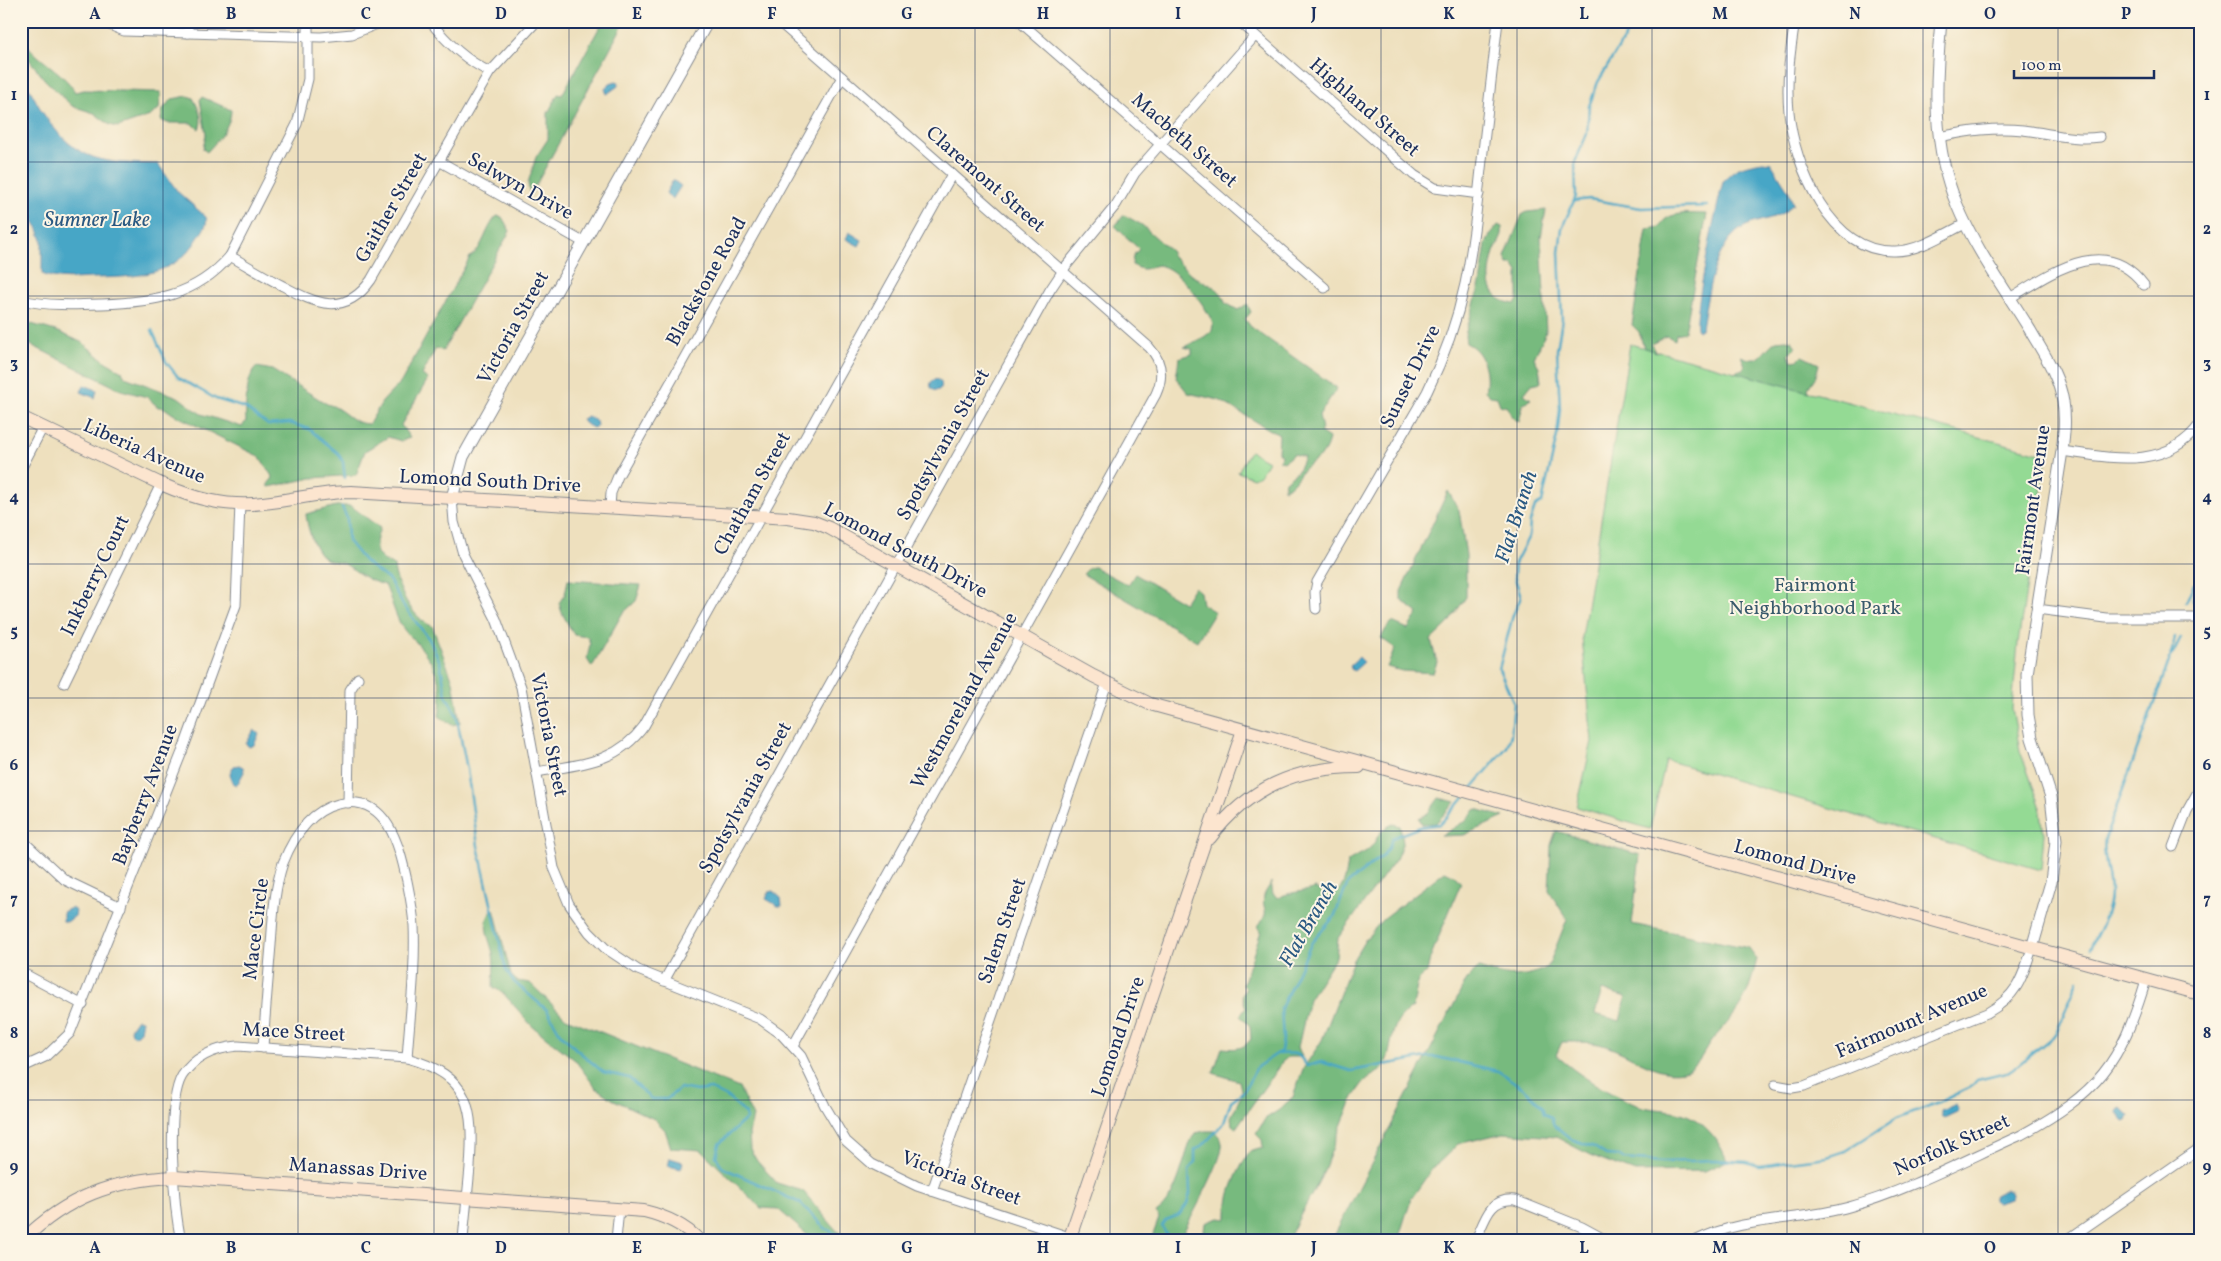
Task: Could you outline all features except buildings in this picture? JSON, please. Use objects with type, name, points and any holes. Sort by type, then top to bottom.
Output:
[{"type":"main road","name":"Liberia Avenue","points":[[21,417],[161,484],[206,500],[240,504],[271,502],[320,492],[345,492]]},
{"type":"main road","name":"Lomond South Drive","points":[[345,492],[760,516],[814,522],[829,528],[1107,683],[1150,704],[1243,730]]},
{"type":"main road","name":"Lomond Drive","points":[[1069,1239],[1243,730],[2200,994]]},
{"type":"main road","name":"Lomond Drive","points":[[1204,846],[1225,820],[1244,803],[1283,779],[1321,768],[1379,768]]},
{"type":"main road","name":"Manassas Drive","points":[[23,1240],[52,1215],[93,1192],[125,1182],[174,1177],[644,1211],[669,1218],[682,1225],[698,1240]]},
{"type":"street","points":[[100,21],[124,31],[309,36],[352,34],[385,21]]},
{"type":"street","points":[[188,21],[188,33]]},
{"type":"street","points":[[21,300],[53,305],[74,305],[159,299],[185,290],[200,282],[230,256],[297,124],[308,78],[308,21]]},
{"type":"street","points":[[430,21],[455,50],[468,60],[490,72]]},
{"type":"street","name":"Gaither Street","points":[[230,256],[310,301],[326,305],[350,300],[362,291],[371,280],[490,72],[536,21]]},
{"type":"street","name":"Victoria Street","points":[[708,21],[463,457],[452,498],[454,522],[463,554],[496,619],[514,664],[526,711],[552,860],[569,904],[589,932],[604,948],[638,970],[760,1019],[793,1046],[810,1073],[832,1120],[846,1141],[872,1164],[888,1174],[932,1191],[1069,1239]]},
{"type":"street","name":"Claremont Street","points":[[778,21],[1149,347],[1158,357],[1161,371]]},
{"type":"street","name":"Macbeth Street","points":[[1019,21],[1325,288]]},
{"type":"street","name":"Highland Street","points":[[1239,21],[1424,182],[1444,190],[1478,194]]},
{"type":"street","name":"Sunset Drive","points":[[1316,609],[1315,592],[1317,582],[1427,392],[1450,339],[1468,277],[1498,21]]},
{"type":"street","points":[[1795,21],[1788,86],[1793,134],[1808,178],[1839,229],[1861,245],[1886,252],[1897,252],[1921,245],[1965,224]]},
{"type":"street","name":"Fairmont Avenue","points":[[1941,21],[1935,84],[1939,137],[1947,178],[1965,224],[2047,359],[2060,390],[2065,419],[2062,452],[2027,674],[2028,715],[2038,760],[2051,798],[2056,841],[2051,882],[2032,948]]},
{"type":"street","name":"Spotsylvania Street","points":[[664,981],[1062,271],[1116,205],[1135,173],[1255,36]]},
{"type":"street","name":"Blackstone Road","points":[[610,507],[611,493],[618,476],[842,77]]},
{"type":"street","points":[[1939,137],[1987,129],[2021,130],[2076,139],[2100,137]]},
{"type":"street","name":"Selwyn Drive","points":[[439,161],[583,242]]},
{"type":"street","name":"Chatham Street","points":[[537,772],[605,758],[620,751],[644,726],[952,174]]},
{"type":"street","points":[[2010,298],[2060,268],[2090,260],[2120,263],[2136,274],[2144,285]]},
{"type":"street","name":"Westmoreland Avenue","points":[[793,1046],[1156,394],[1161,371]]},
{"type":"street","points":[[2062,452],[2120,459],[2147,458],[2178,446],[2191,436],[2200,424]]},
{"type":"street","points":[[21,469],[43,427]]},
{"type":"street","name":"Inkberry Court","points":[[64,683],[161,484]]},
{"type":"street","name":"Bayberry Avenue","points":[[21,1068],[45,1056],[70,1033],[184,747],[236,605],[240,504]]},
{"type":"street","points":[[2037,608],[2106,618],[2200,618]]},
{"type":"street","points":[[358,678],[350,690],[348,803],[367,807],[384,819],[396,836],[404,865],[414,925],[407,1058]]},
{"type":"street","name":"Salem Street","points":[[932,1191],[1107,683]]},
{"type":"street","points":[[2173,847],[2187,810],[2200,788]]},
{"type":"street","name":"Mace Circle","points":[[263,1048],[274,900],[283,863],[292,843],[309,821],[331,806],[348,803]]},
{"type":"street","points":[[21,838],[65,880],[121,907]]},
{"type":"street","name":"Fairmount Avenue","points":[[1775,1085],[1792,1088],[1804,1086],[1987,1013],[2010,997],[2020,984],[2032,948]]},
{"type":"street","points":[[21,972],[82,1005]]},
{"type":"street","name":"Norfolk Street","points":[[1697,1240],[1734,1227],[1816,1215],[1874,1200],[2021,1135],[2044,1122],[2094,1085],[2110,1066],[2128,1034],[2146,980]]},
{"type":"street","name":"Mace Street","points":[[181,1240],[174,1200],[174,1124],[177,1091],[183,1075],[200,1058],[216,1049],[238,1046],[407,1058],[426,1064],[443,1073],[460,1091],[468,1105],[472,1122],[463,1240]]},
{"type":"street","points":[[2068,1240],[2200,1148]]},
{"type":"street","points":[[1478,1235],[1489,1210],[1494,1205],[1507,1199],[1515,1200],[1565,1220],[1606,1240]]},
{"type":"street","points":[[616,1240],[619,1209]]},
{"type":"green space","points":[[603,21],[625,21],[530,196],[528,183],[536,157],[548,139],[548,113],[558,94],[562,95]]},
{"type":"green space","points":[[21,33],[31,49],[62,76],[75,92],[84,90],[161,92],[159,109],[150,116],[118,127],[110,125],[94,113],[72,106],[45,80],[21,49]]},
{"type":"green space","points":[[188,96],[193,98],[200,113],[199,129],[191,123],[167,123],[161,120],[163,109],[172,99]]},
{"type":"green space","points":[[202,97],[231,110],[229,122],[207,152],[203,149],[206,134],[200,100]]},
{"type":"green space","points":[[1546,210],[1541,237],[1546,332],[1534,358],[1539,367],[1541,382],[1532,384],[1524,394],[1531,399],[1523,403],[1519,422],[1512,417],[1507,407],[1500,405],[1497,397],[1490,396],[1485,391],[1484,363],[1477,351],[1466,343],[1465,335],[1480,284],[1486,244],[1490,235],[1498,225],[1502,227],[1501,239],[1494,252],[1491,265],[1491,288],[1499,298],[1515,304],[1518,300],[1518,272],[1513,264],[1508,264],[1505,257],[1522,215],[1527,212]]},
{"type":"green space","points":[[1707,214],[1685,332],[1676,334],[1675,340],[1667,336],[1651,344],[1657,352],[1644,348],[1639,332],[1632,325],[1647,229],[1660,227],[1663,222],[1673,215]]},
{"type":"green space","points":[[1124,215],[1142,225],[1172,252],[1171,255],[1192,275],[1220,292],[1225,303],[1238,310],[1247,304],[1251,312],[1245,319],[1251,327],[1337,388],[1319,415],[1322,429],[1320,432],[1329,438],[1328,445],[1323,454],[1303,470],[1288,487],[1284,489],[1285,481],[1298,471],[1304,457],[1293,454],[1284,462],[1279,460],[1281,456],[1278,452],[1279,435],[1219,400],[1188,393],[1176,378],[1179,358],[1192,354],[1192,349],[1184,347],[1212,331],[1213,324],[1205,308],[1192,290],[1169,269],[1159,265],[1143,269],[1132,265],[1133,256],[1139,249],[1115,226]]},
{"type":"green space","points":[[497,216],[502,217],[510,231],[443,351],[436,348],[422,375],[428,379],[401,425],[410,438],[401,441],[388,437],[365,451],[356,475],[312,478],[269,487],[268,484],[273,478],[260,457],[173,414],[163,407],[158,407],[147,397],[121,390],[21,340],[21,321],[59,332],[83,343],[106,362],[122,371],[125,377],[178,397],[201,414],[242,427],[246,421],[248,384],[253,371],[257,367],[272,370],[352,419],[369,424],[382,402],[401,382],[470,257],[482,243]]},
{"type":"green space","points":[[1776,341],[1792,341],[1796,347],[1788,354],[1792,361],[1798,360],[1802,356],[1819,364],[1816,376],[1808,388],[1809,392],[1734,372],[1743,369],[1745,365],[1741,356],[1748,359],[1758,358]]},
{"type":"green space","name":"Fairmont Neighborhood Park","points":[[1630,344],[2047,455],[2018,643],[2012,708],[2020,751],[2040,805],[2044,834],[2041,870],[1666,760],[1650,829],[1577,807],[1592,741],[1582,637]]},
{"type":"green space","points":[[1250,451],[1268,461],[1260,475],[1253,478],[1238,472]]},
{"type":"green space","points":[[1448,491],[1459,510],[1466,555],[1466,597],[1448,624],[1431,640],[1437,662],[1433,673],[1402,671],[1387,667],[1395,648],[1381,638],[1392,622],[1408,629],[1418,613],[1401,600],[1401,591]]},
{"type":"green space","points":[[336,506],[351,506],[380,528],[376,541],[376,551],[382,559],[394,566],[398,583],[406,601],[418,616],[432,626],[453,681],[460,723],[452,725],[439,716],[441,695],[434,667],[423,650],[402,626],[385,585],[369,579],[345,564],[326,559],[318,551],[308,526],[306,514]]},
{"type":"green space","points":[[1094,567],[1128,585],[1135,574],[1184,603],[1194,587],[1200,592],[1202,604],[1215,612],[1197,641],[1083,574],[1089,568]]},
{"type":"green space","points":[[568,580],[641,585],[636,601],[622,614],[592,667],[587,659],[590,644],[588,637],[574,635],[562,613],[559,603],[565,594]]},
{"type":"green space","points":[[1439,798],[1455,802],[1436,823],[1422,824],[1419,818],[1428,813]]},
{"type":"green space","points":[[1476,809],[1504,817],[1464,835],[1441,836],[1465,821]]},
{"type":"green space","points":[[1393,824],[1400,826],[1403,842],[1396,859],[1338,938],[1336,957],[1309,999],[1298,1047],[1302,1057],[1288,1057],[1282,1062],[1236,1128],[1232,1125],[1231,1117],[1242,1094],[1239,1081],[1213,1073],[1222,1048],[1238,1048],[1245,1045],[1251,1039],[1250,1026],[1240,1016],[1246,1008],[1242,995],[1246,988],[1243,985],[1261,931],[1258,926],[1265,913],[1263,901],[1265,892],[1271,882],[1273,894],[1278,898],[1287,894],[1315,888],[1324,893],[1336,892],[1340,889],[1346,876],[1348,861],[1368,850],[1381,832]]},
{"type":"green space","points":[[1556,831],[1640,855],[1632,924],[1749,948],[1757,959],[1750,984],[1742,1002],[1692,1068],[1677,1072],[1657,1069],[1605,1046],[1587,1042],[1562,1042],[1556,1055],[1583,1076],[1624,1100],[1646,1108],[1678,1112],[1698,1121],[1716,1139],[1727,1161],[1705,1171],[1635,1172],[1590,1155],[1556,1137],[1503,1133],[1458,1144],[1432,1169],[1411,1199],[1398,1240],[1332,1240],[1467,979],[1479,968],[1514,976],[1530,974],[1548,967],[1567,919],[1549,891],[1551,845]],"holes":[[[1602,990],[1626,997],[1620,1021],[1595,1014]]]},
{"type":"green space","points":[[1445,871],[1455,876],[1461,883],[1430,958],[1427,972],[1418,980],[1413,1007],[1397,1023],[1389,1054],[1381,1070],[1367,1079],[1353,1099],[1322,1175],[1288,1240],[1203,1240],[1205,1223],[1219,1218],[1227,1219],[1230,1192],[1240,1168],[1249,1152],[1263,1148],[1262,1140],[1256,1134],[1265,1119],[1279,1110],[1293,1097],[1303,1069],[1322,1040],[1353,960],[1365,940],[1383,919]]},
{"type":"green space","points":[[494,909],[511,975],[517,981],[530,983],[566,1018],[739,1088],[753,1117],[749,1133],[750,1149],[757,1161],[777,1183],[803,1191],[837,1231],[858,1240],[813,1240],[778,1209],[761,1208],[701,1150],[671,1148],[665,1130],[654,1119],[612,1099],[596,1088],[575,1060],[532,1026],[503,993],[493,987],[494,958],[486,925],[487,919]]},
{"type":"green space","points":[[1214,1131],[1218,1135],[1222,1143],[1221,1150],[1213,1174],[1182,1235],[1183,1240],[1151,1240],[1159,1218],[1156,1213],[1169,1199],[1174,1189],[1192,1138],[1196,1133]]},
{"type":"water","name":"Sumner Lake","points":[[21,76],[45,116],[57,132],[69,143],[81,152],[107,161],[158,164],[178,192],[206,217],[206,223],[198,238],[177,261],[151,273],[122,277],[73,279],[42,274],[42,240],[36,224],[21,202]]},
{"type":"water","points":[[619,82],[618,86],[607,94],[605,89],[610,83]]},
{"type":"water","points":[[1763,162],[1771,163],[1789,192],[1793,204],[1783,213],[1748,225],[1736,232],[1727,243],[1714,270],[1702,328],[1698,331],[1698,307],[1723,182],[1736,170]]},
{"type":"water","points":[[673,180],[681,186],[672,200],[666,193]]},
{"type":"water","points":[[849,232],[862,240],[859,246],[846,239]]},
{"type":"water","points":[[936,379],[942,385],[936,391],[930,385]]},
{"type":"water","points":[[84,385],[97,390],[95,398],[81,392]]},
{"type":"water","points":[[588,416],[596,421],[597,426],[593,428],[584,423],[582,419]]},
{"type":"water","points":[[1359,657],[1364,662],[1354,671],[1350,665]]},
{"type":"water","points":[[254,730],[259,734],[254,745],[249,747],[246,744]]},
{"type":"water","points":[[239,765],[243,767],[244,772],[237,785],[232,783],[230,774],[234,766]]},
{"type":"water","points":[[773,891],[781,898],[782,906],[778,906],[766,899],[769,892]]},
{"type":"water","points":[[71,908],[76,911],[75,916],[67,922],[63,921],[63,912]]},
{"type":"water","points":[[137,1019],[142,1020],[140,1031],[135,1036],[131,1034],[130,1029]]},
{"type":"water","points":[[1956,1104],[1959,1111],[1944,1118],[1941,1116],[1941,1111]]},
{"type":"water","points":[[2122,1108],[2130,1116],[2128,1121],[2125,1122],[2117,1111]]},
{"type":"water","points":[[670,1158],[683,1162],[681,1169],[668,1166]]},
{"type":"water","points":[[2006,1189],[2011,1191],[2010,1199],[1997,1203],[1993,1202],[1993,1196]]},
{"type":"waterway","name":"Flat Branch","points":[[1472,788],[1507,747],[1511,735],[1514,703],[1499,669],[1513,615],[1521,597],[1514,575],[1515,563],[1529,536],[1530,522],[1535,507],[1542,502],[1557,436],[1560,409],[1557,350],[1562,320],[1559,252],[1562,228],[1576,196],[1575,162],[1587,134],[1589,106],[1598,82],[1625,37],[1631,21]]},
{"type":"waterway","points":[[1574,201],[1589,199],[1641,208],[1707,206]]},
{"type":"waterway","points":[[152,330],[166,362],[179,378],[216,399],[245,408],[268,425],[289,423],[309,429],[338,453],[343,462],[345,478]]},
{"type":"waterway","points":[[342,507],[347,518],[348,541],[365,562],[389,580],[403,605],[429,639],[440,662],[446,695],[456,714],[467,769],[478,846],[506,970],[514,982],[547,1010],[560,1033],[576,1049],[603,1072],[629,1078],[651,1099],[667,1099],[680,1088],[697,1091],[711,1089],[727,1097],[746,1114],[746,1119],[719,1144],[716,1156],[722,1167],[800,1203],[825,1228],[846,1240]]},
{"type":"waterway","points":[[2193,601],[2200,571]]},
{"type":"waterway","points":[[2186,602],[2194,584]]},
{"type":"waterway","points":[[2171,654],[2175,638]]},
{"type":"waterway","points":[[2090,948],[2103,922],[2110,893],[2104,846],[2105,839],[2168,664],[2181,638]]},
{"type":"waterway","name":"Flat Branch","points":[[1169,1240],[1162,1226],[1166,1220],[1179,1215],[1187,1204],[1190,1193],[1189,1170],[1195,1162],[1195,1150],[1202,1146],[1224,1123],[1231,1101],[1244,1091],[1257,1067],[1281,1051],[1283,1039],[1281,1008],[1312,942],[1334,917],[1348,883],[1382,856],[1389,848],[1392,838],[1420,827],[1440,824],[1465,796]]},
{"type":"waterway","points":[[1279,1054],[1296,1054],[1307,1066],[1321,1062],[1351,1071],[1427,1057],[1437,1057],[1498,1071],[1526,1090],[1542,1106],[1544,1114],[1551,1117],[1554,1125],[1571,1139],[1594,1147],[1606,1155],[1620,1156],[1623,1159],[1663,1162],[1716,1160],[1747,1162],[1759,1166],[1827,1157],[1845,1151],[1897,1118],[1937,1103],[1971,1087],[1977,1080],[2006,1073],[2056,1034],[2078,980]]}]
